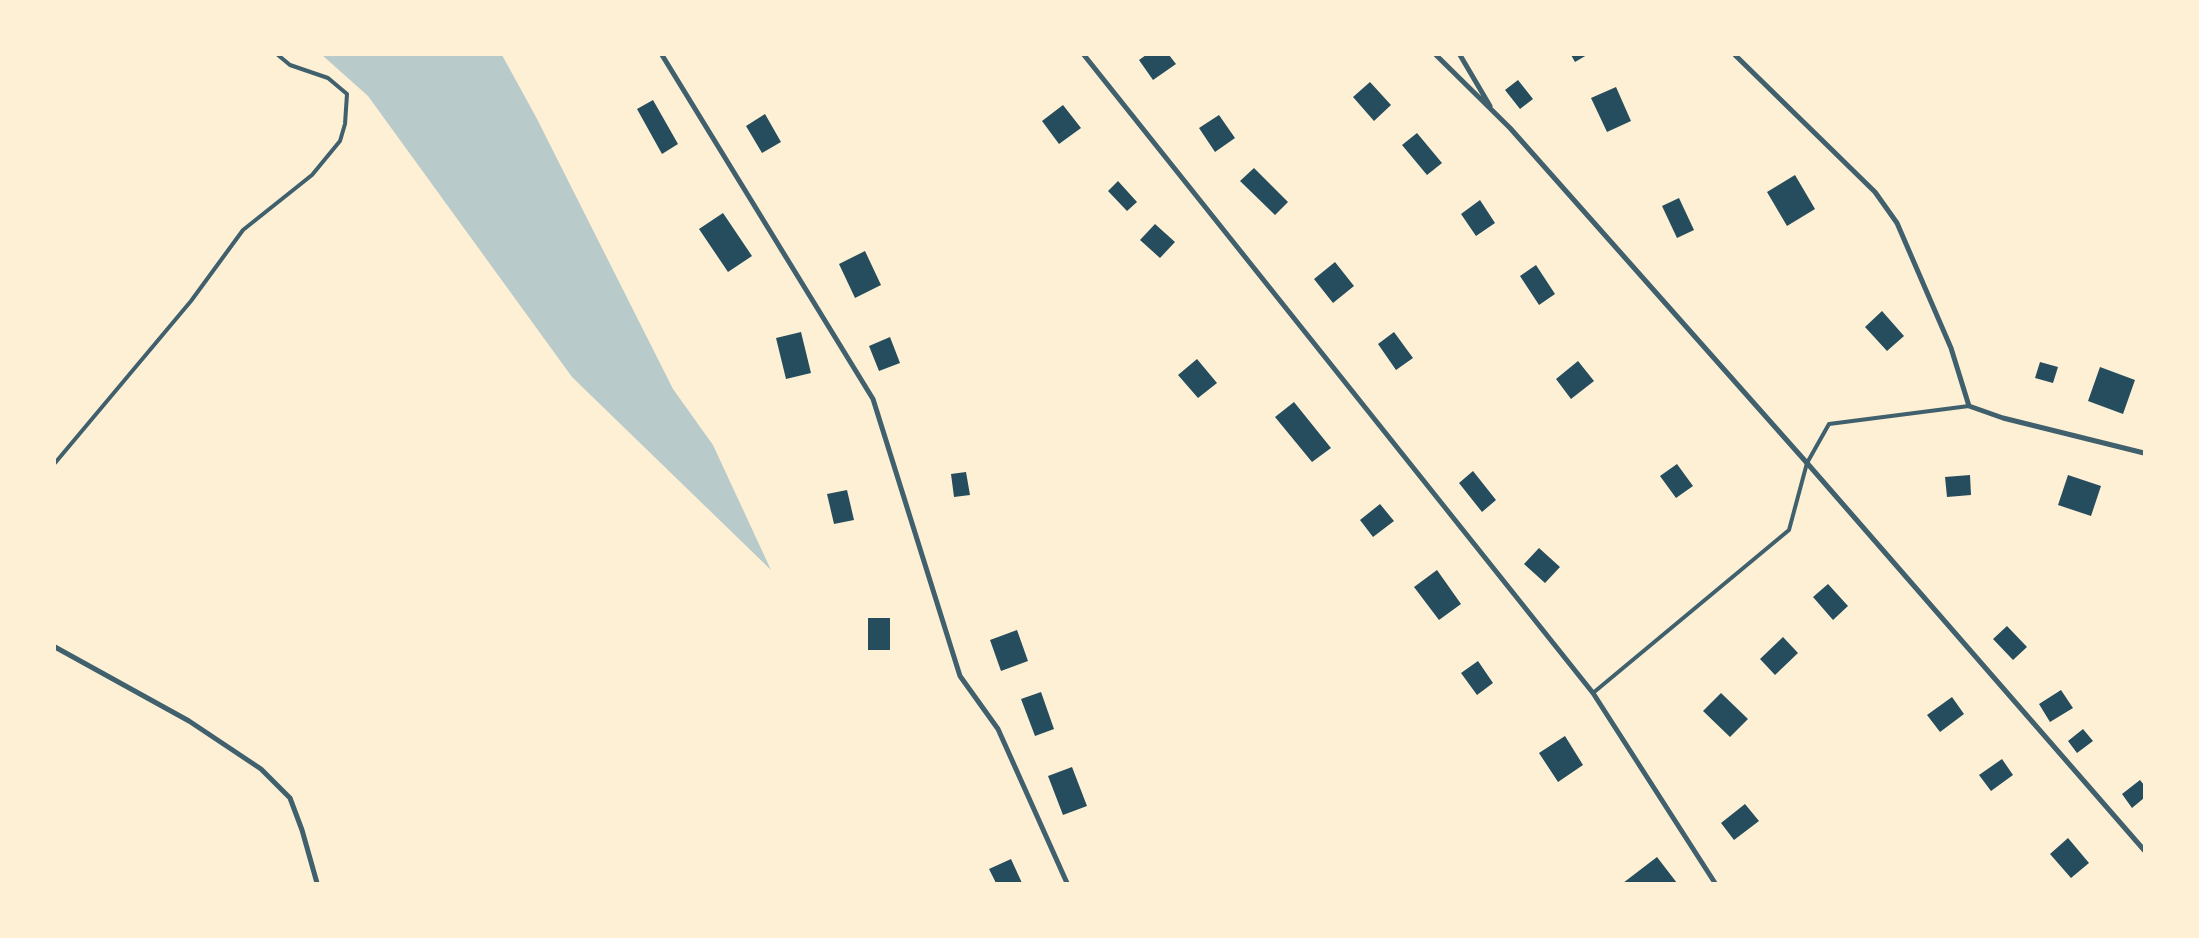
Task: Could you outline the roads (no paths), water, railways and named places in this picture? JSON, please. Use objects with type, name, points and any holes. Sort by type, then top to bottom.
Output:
[{"type":"street","points":[[662,55],[873,398],[960,676],[998,729],[1066,883]]},
{"type":"street","points":[[1084,55],[1593,694],[1715,883]]},
{"type":"street","points":[[1436,55],[1494,114],[1807,463],[2144,850]]},
{"type":"street","points":[[1460,55],[1494,114]]},
{"type":"street","points":[[1735,55],[1875,192],[1897,224],[1951,348],[1969,406],[2003,418],[2144,453]]},
{"type":"street","points":[[55,647],[189,721],[261,769],[290,798],[302,830],[317,883]]},
{"type":"lane","points":[[55,463],[191,301],[243,230],[312,175],[340,141],[345,124],[347,94],[328,78],[290,65],[278,55]]},
{"type":"lane","points":[[1593,694],[1789,530],[1807,463],[1829,424],[1969,406]]}]
